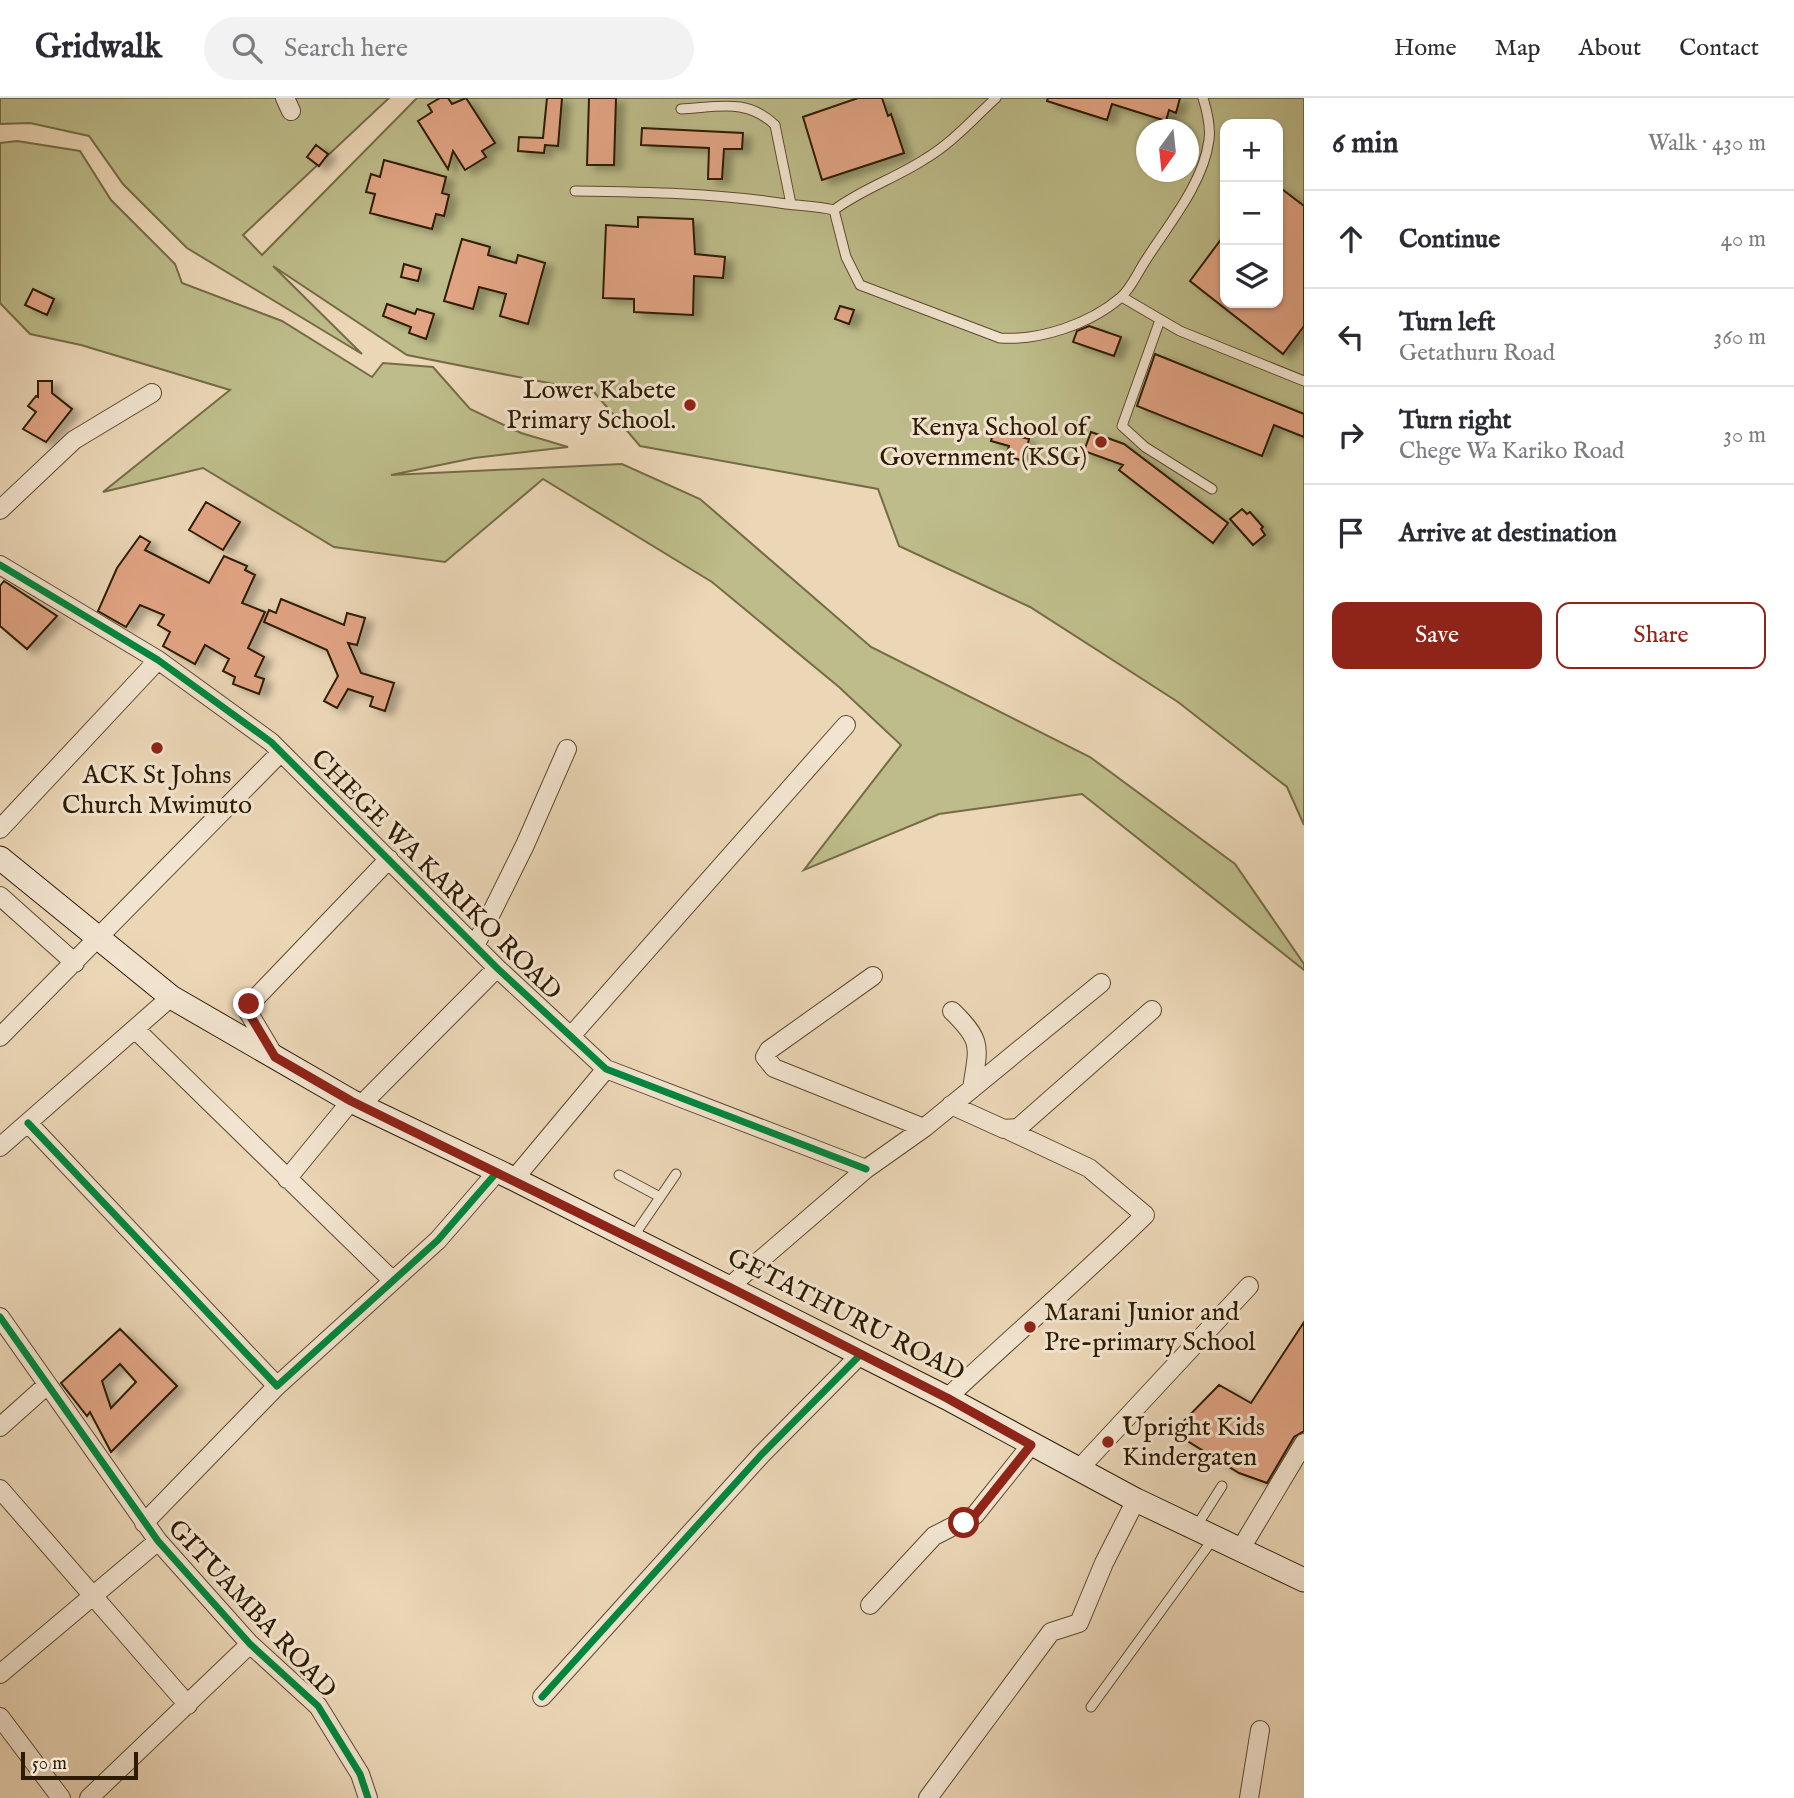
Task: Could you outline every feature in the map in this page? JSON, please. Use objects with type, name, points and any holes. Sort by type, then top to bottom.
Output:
[{"type":"main road","name":"GETATHURU ROAD","points":[[0,858],[100,936],[171,997],[355,1104],[632,1238],[947,1398],[1136,1500],[1304,1580]]},
{"type":"street","points":[[0,510],[74,440],[152,393]]},
{"type":"street","name":"CHEGE WA KARIKO ROAD","points":[[0,565],[158,660],[220,702],[281,752],[497,968],[606,1069],[866,1169]]},
{"type":"street","points":[[0,828],[158,660]]},
{"type":"street","points":[[571,1036],[846,724]]},
{"type":"street","points":[[475,946],[525,845],[567,749]]},
{"type":"street","points":[[0,1037],[281,752]]},
{"type":"street","name":"CHEGE WA KARIKO ROAD","points":[[275,1057],[247,1010],[249,1004],[388,859]]},
{"type":"street","points":[[0,897],[75,963]]},
{"type":"street","points":[[287,1179],[355,1104],[497,968]]},
{"type":"street","points":[[873,976],[769,1050],[765,1057],[774,1068],[923,1128]]},
{"type":"street","points":[[729,1287],[866,1169],[923,1128],[1101,983]]},
{"type":"street","points":[[0,1147],[171,997]]},
{"type":"street","points":[[1010,1131],[1018,1128],[1152,1010]]},
{"type":"street","points":[[952,1011],[974,1032],[978,1048],[972,1089]]},
{"type":"street","points":[[135,1029],[393,1281]]},
{"type":"street","points":[[144,1523],[277,1386],[438,1240],[505,1175],[606,1069]]},
{"type":"street","points":[[947,1398],[1146,1215],[1089,1168],[951,1105]]},
{"type":"street","points":[[29,1123],[277,1386]]},
{"type":"street","points":[[1078,1470],[1249,1286]]},
{"type":"street","name":"GITUAMBA ROAD","points":[[0,1317],[158,1541],[250,1644],[318,1706],[360,1774],[368,1798]]},
{"type":"street","points":[[542,1697],[761,1455],[860,1355]]},
{"type":"street","points":[[0,1427],[47,1385]]},
{"type":"street","points":[[1240,1550],[1304,1443]]},
{"type":"street","points":[[870,1605],[934,1536],[975,1515],[1031,1445]]},
{"type":"street","points":[[0,1489],[188,1705]]},
{"type":"street","points":[[928,1798],[1051,1632],[1079,1623],[1104,1563],[1136,1500]]},
{"type":"street","points":[[0,1674],[158,1541]]},
{"type":"street","points":[[89,1798],[250,1644]]},
{"type":"street","points":[[0,1717],[61,1798]]},
{"type":"street","points":[[1249,1798],[1260,1730]]},
{"type":"lane","points":[[834,211],[855,194],[887,182],[927,159],[963,130],[996,98]]},
{"type":"lane","points":[[834,211],[846,257],[859,285],[1000,338],[1041,336],[1101,312],[1122,297],[1192,187],[1204,160],[1209,139],[1203,98]]},
{"type":"lane","points":[[681,109],[747,106],[766,115],[775,125],[791,204]]},
{"type":"lane","points":[[575,191],[729,195],[791,204],[811,204],[834,211]]},
{"type":"lane","points":[[1122,297],[1160,320],[1214,346],[1304,381]]},
{"type":"lane","points":[[1160,320],[1122,426],[1145,447],[1212,489]]},
{"type":"lane","points":[[632,1238],[676,1174]]},
{"type":"lane","points":[[619,1175],[660,1197]]},
{"type":"lane","points":[[1091,1707],[1204,1533],[1222,1486]]},
{"type":"shaded area","name":"Kenya School of Government (KSG)","points":[[0,98],[389,98],[243,235],[262,255],[417,98],[1304,98],[1304,825],[1287,787],[1178,702],[1030,607],[899,546],[878,489],[640,446],[594,392],[407,355],[273,266],[362,354],[187,248],[123,184],[89,136],[30,123],[0,124]]},
{"type":"shaded area","points":[[17,141],[80,151],[111,200],[175,264],[182,283],[282,321],[372,377],[383,363],[433,367],[470,409],[521,433],[568,447],[474,458],[391,475],[622,464],[700,499],[871,647],[1090,757],[1235,864],[1304,964],[1304,970],[1082,794],[939,814],[804,870],[901,745],[839,687],[712,582],[543,479],[445,562],[334,547],[203,468],[103,492],[230,390],[81,345],[30,334],[0,303],[0,143]]},
{"type":"building","points":[[440,98],[448,98],[452,104],[466,98],[495,143],[482,151],[486,157],[465,170],[453,151],[448,169],[418,121],[432,112],[428,105]]},
{"type":"building","points":[[547,98],[562,98],[558,146],[545,145],[544,153],[518,151],[519,137],[543,138]]},
{"type":"building","points":[[589,98],[616,98],[614,165],[587,165]]},
{"type":"building","points":[[858,98],[882,98],[888,116],[891,114],[904,153],[822,180],[803,117]]},
{"type":"building","points":[[1048,98],[1180,98],[1176,113],[1169,110],[1167,119],[1112,104],[1107,120],[1047,101]]},
{"type":"building","points":[[642,128],[743,133],[742,149],[724,149],[722,179],[708,179],[709,148],[641,145]]},
{"type":"building","points":[[316,145],[328,154],[319,166],[307,157]]},
{"type":"building","points":[[384,160],[446,177],[442,193],[449,195],[444,216],[436,214],[432,229],[370,213],[375,194],[366,192],[371,174],[380,177]]},
{"type":"building","points":[[1283,190],[1304,206],[1304,326],[1283,354],[1224,308],[1283,308]]},
{"type":"building","points":[[638,217],[693,219],[695,254],[725,257],[723,278],[694,276],[693,315],[634,312],[634,299],[603,298],[606,225],[638,227]]},
{"type":"building","points":[[462,239],[490,247],[488,255],[516,263],[518,255],[545,263],[528,324],[500,316],[506,294],[479,287],[473,309],[444,301]]},
{"type":"building","points":[[1220,241],[1220,305],[1190,281]]},
{"type":"building","points":[[404,264],[421,269],[418,281],[401,277]]},
{"type":"building","points":[[33,289],[54,299],[47,315],[25,305]]},
{"type":"building","points":[[387,304],[415,314],[417,309],[434,314],[426,339],[409,333],[411,327],[383,316]]},
{"type":"building","points":[[840,306],[854,310],[849,324],[835,319]]},
{"type":"building","points":[[1089,326],[1121,337],[1114,356],[1073,342],[1077,331]]},
{"type":"building","points":[[1155,354],[1304,414],[1304,437],[1274,425],[1262,456],[1137,406]]},
{"type":"building","points":[[38,381],[52,381],[52,393],[72,409],[46,442],[23,429],[36,412],[28,406],[38,397]]},
{"type":"building","points":[[994,430],[1029,439],[1024,461],[1006,456],[1009,446],[991,441]]},
{"type":"building","points":[[1091,432],[1124,444],[1228,523],[1213,543],[1119,470],[1123,465],[1084,451]]},
{"type":"building","points":[[206,502],[240,522],[223,550],[189,530]]},
{"type":"building","points":[[1242,509],[1247,514],[1250,512],[1263,527],[1261,529],[1265,535],[1253,545],[1230,519]]},
{"type":"building","points":[[140,536],[150,542],[145,550],[209,583],[224,556],[247,566],[245,570],[255,575],[242,603],[265,612],[248,648],[264,657],[255,676],[264,679],[259,694],[233,684],[235,677],[223,671],[229,659],[205,645],[195,664],[163,646],[170,632],[158,625],[164,615],[140,605],[126,627],[98,611],[117,568]]},
{"type":"building","points":[[4,581],[57,616],[27,649],[0,626],[0,586]]},
{"type":"building","points":[[281,599],[344,625],[347,613],[365,618],[357,645],[348,643],[361,673],[394,683],[385,711],[370,706],[373,697],[348,689],[337,708],[324,701],[338,676],[327,650],[264,622],[269,610],[276,613]]},
{"type":"building","points":[[1304,1322],[1304,1431],[1294,1437],[1267,1483],[1239,1473],[1173,1432],[1219,1385],[1251,1403]]},
{"type":"building","points":[[120,1329],[177,1386],[111,1452],[90,1412],[87,1416],[61,1383]],"holes":[[[120,1364],[136,1382],[111,1408],[102,1381]]]},
{"type":"cycle path","points":[[0,565],[158,660],[271,742],[497,968],[606,1069],[866,1169]]},
{"type":"cycle path","points":[[28,1123],[277,1386],[438,1240],[497,1172]]},
{"type":"cycle path","points":[[0,1317],[158,1541],[250,1644],[318,1706],[360,1774],[368,1798]]},
{"type":"cycle path","points":[[542,1697],[761,1455],[860,1355]]},
{"type":"place","name":"Lower Kabete Primary School.","points":[[690,405]]},
{"type":"place","name":"Kenya School of Government (KSG)","points":[[1101,442]]},
{"type":"place","name":"ACK St Johns Church Mwimuto","points":[[157,748]]},
{"type":"place","name":"Marani Junior and Pre-primary School","points":[[1030,1327]]},
{"type":"place","name":"Upright Kids Kindergaten","points":[[1108,1442]]},
{"type":"route","points":[[249,1004],[247,1010],[275,1057],[351,1101],[729,1287],[947,1398],[1031,1445],[975,1515],[964,1523]]}]
